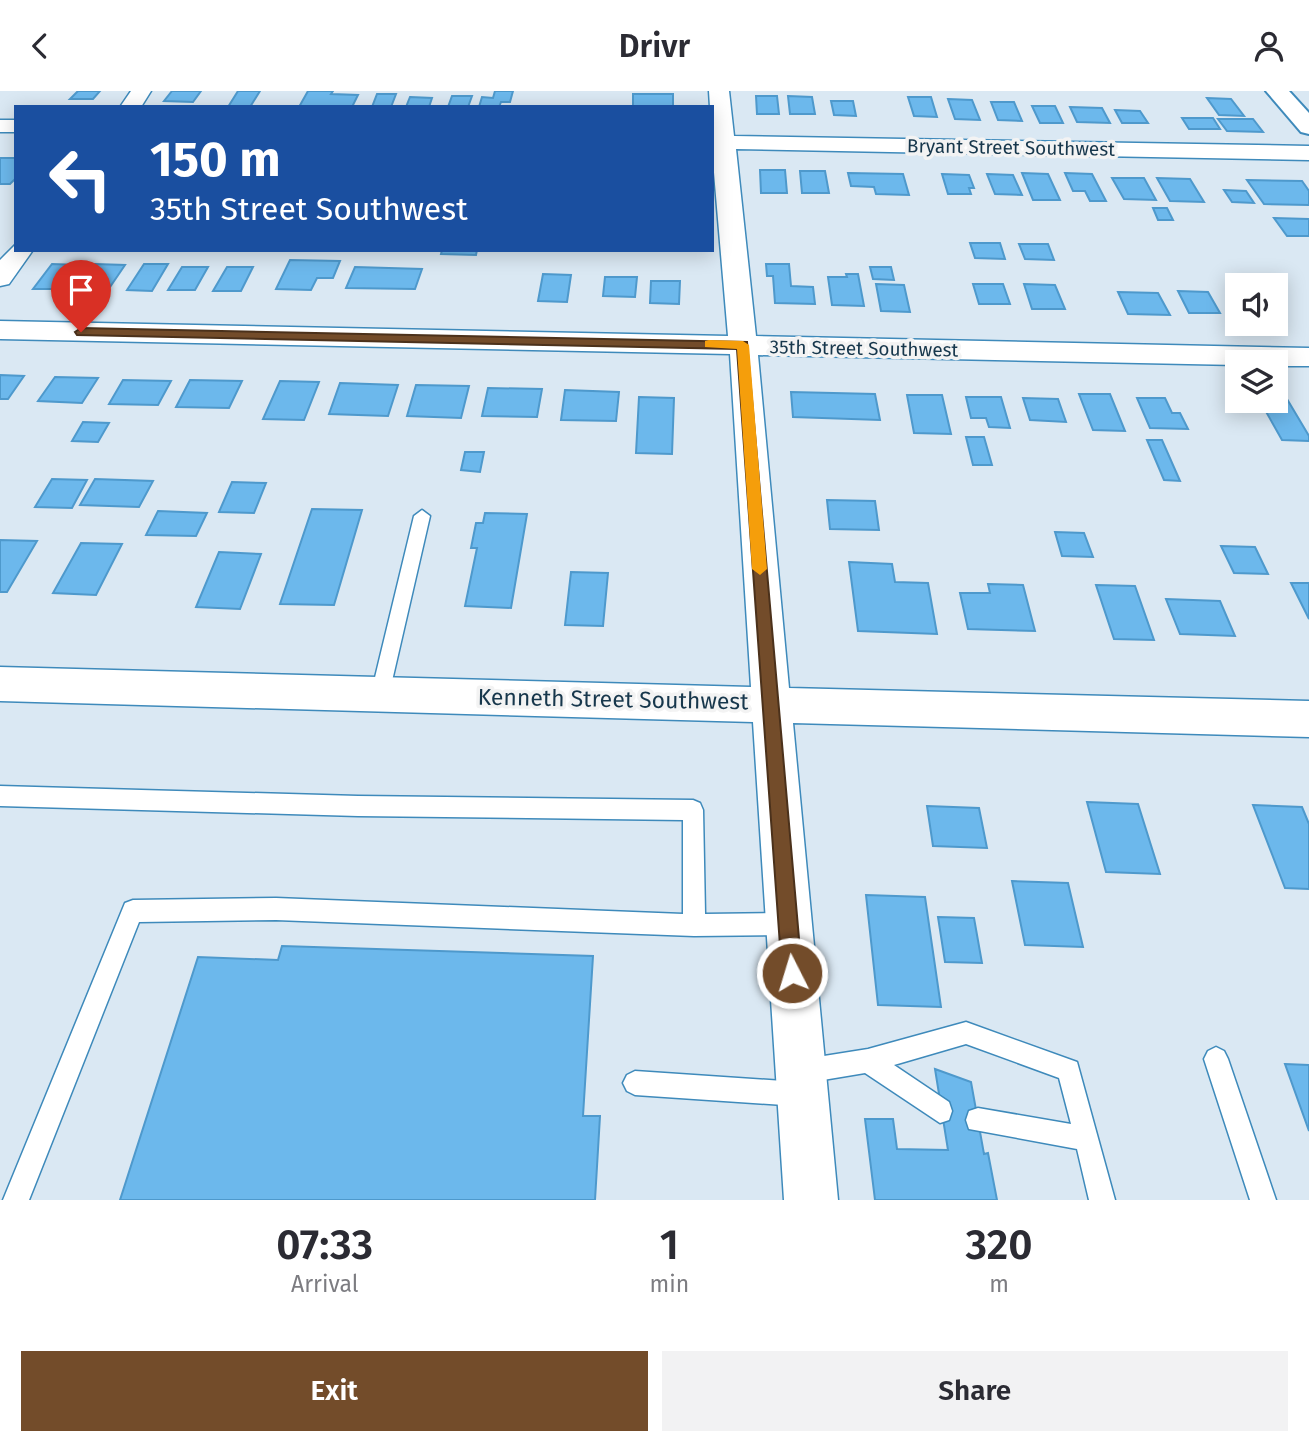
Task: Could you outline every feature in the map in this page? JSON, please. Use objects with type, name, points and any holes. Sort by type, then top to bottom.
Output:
[{"type":"main road","points":[[1277,91],[1309,127]]},
{"type":"street","points":[[719,91],[718,142],[743,345],[811,1200]]},
{"type":"street","name":"Bryant Street Southwest","points":[[718,142],[1309,153]]},
{"type":"street","points":[[0,278],[20,252]]},
{"type":"street","name":"35th Street Southwest","points":[[0,330],[1309,357]]},
{"type":"street","name":"Kenneth Street Southwest","points":[[0,684],[1309,719]]},
{"type":"lane","points":[[380,694],[422,516]]},
{"type":"lane","points":[[0,796],[358,806],[693,810],[694,925]]},
{"type":"lane","points":[[16,1200],[133,911],[276,909],[694,925],[788,924]]},
{"type":"lane","points":[[635,1083],[802,1083],[966,1033],[1069,1070],[1102,1200]]},
{"type":"lane","points":[[1216,1059],[1263,1200]]},
{"type":"lane","points":[[868,1061],[940,1111]]},
{"type":"lane","points":[[978,1120],[1087,1139]]},
{"type":"building","points":[[78,91],[100,91],[93,99],[70,99]]},
{"type":"building","points":[[172,91],[201,91],[193,102],[164,101]]},
{"type":"building","points":[[238,91],[260,91],[251,105],[229,105]]},
{"type":"building","points":[[308,91],[358,95],[353,105],[300,105]]},
{"type":"building","points":[[495,91],[513,91],[510,102],[480,105],[482,97],[493,98]]},
{"type":"building","points":[[377,94],[396,94],[392,105],[373,105]]},
{"type":"building","points":[[633,94],[673,94],[673,105],[633,105]]},
{"type":"building","points":[[452,96],[472,96],[469,105],[449,105]]},
{"type":"building","points":[[756,96],[777,96],[779,114],[757,114]]},
{"type":"building","points":[[788,96],[812,97],[815,114],[790,114]]},
{"type":"building","points":[[410,97],[432,98],[430,105],[407,105]]},
{"type":"building","points":[[908,97],[931,97],[937,117],[914,116]]},
{"type":"building","points":[[1207,98],[1231,99],[1244,116],[1219,115]]},
{"type":"building","points":[[948,99],[972,100],[980,120],[955,119]]},
{"type":"building","points":[[831,101],[853,101],[856,116],[834,115]]},
{"type":"building","points":[[991,102],[1014,102],[1022,121],[998,120]]},
{"type":"building","points":[[1032,106],[1055,106],[1063,123],[1040,123]]},
{"type":"building","points":[[1070,107],[1102,108],[1110,123],[1077,122]]},
{"type":"building","points":[[1115,110],[1140,111],[1148,123],[1122,123]]},
{"type":"building","points":[[1182,118],[1213,118],[1220,129],[1189,129]]},
{"type":"building","points":[[1218,119],[1253,119],[1263,132],[1227,131]]},
{"type":"building","points":[[0,158],[14,158],[14,180],[10,184],[0,184]]},
{"type":"building","points":[[760,170],[785,170],[787,193],[761,193]]},
{"type":"building","points":[[800,171],[825,171],[829,193],[802,193]]},
{"type":"building","points":[[848,173],[903,174],[909,195],[876,194],[874,187],[851,186]]},
{"type":"building","points":[[1022,173],[1048,174],[1060,200],[1033,200]]},
{"type":"building","points":[[1065,173],[1092,174],[1106,201],[1090,201],[1085,191],[1073,191]]},
{"type":"building","points":[[942,174],[969,175],[974,188],[969,188],[971,194],[948,194]]},
{"type":"building","points":[[987,174],[1013,175],[1022,195],[995,194]]},
{"type":"building","points":[[1112,178],[1144,178],[1156,200],[1124,199]]},
{"type":"building","points":[[1157,178],[1190,179],[1204,202],[1170,201]]},
{"type":"building","points":[[1247,180],[1302,181],[1309,191],[1309,205],[1264,204]]},
{"type":"building","points":[[1224,190],[1246,191],[1254,203],[1232,202]]},
{"type":"building","points":[[1153,208],[1167,208],[1173,220],[1158,220]]},
{"type":"building","points":[[1274,218],[1309,219],[1309,236],[1287,236]]},
{"type":"building","points":[[970,243],[1000,243],[1005,259],[975,258]]},
{"type":"building","points":[[1019,244],[1048,244],[1054,260],[1025,259]]},
{"type":"building","points":[[442,252],[477,252],[476,255]]},
{"type":"building","points":[[290,260],[340,261],[333,278],[317,278],[311,290],[276,289]]},
{"type":"building","points":[[52,264],[79,265],[61,289],[33,289]]},
{"type":"building","points":[[95,264],[125,265],[108,290],[77,289]]},
{"type":"building","points":[[144,264],[168,264],[152,291],[127,290]]},
{"type":"building","points":[[766,264],[789,264],[791,286],[813,287],[815,304],[775,303],[773,276],[767,276]]},
{"type":"building","points":[[182,267],[208,267],[195,290],[168,290]]},
{"type":"building","points":[[227,267],[253,267],[241,291],[213,291]]},
{"type":"building","points":[[355,267],[422,269],[415,289],[346,288]]},
{"type":"building","points":[[870,267],[891,267],[894,280],[873,279]]},
{"type":"building","points":[[543,274],[571,275],[567,302],[538,301]]},
{"type":"building","points":[[846,274],[858,274],[864,306],[832,305],[828,277],[847,277]]},
{"type":"building","points":[[605,277],[637,277],[635,297],[603,296]]},
{"type":"building","points":[[651,281],[680,281],[679,304],[650,303]]},
{"type":"building","points":[[876,284],[904,285],[910,312],[881,311]]},
{"type":"building","points":[[973,284],[1003,284],[1010,304],[979,304]]},
{"type":"building","points":[[1024,284],[1055,285],[1065,309],[1032,309]]},
{"type":"building","points":[[1178,291],[1208,292],[1220,313],[1189,313]]},
{"type":"building","points":[[1118,292],[1158,293],[1170,315],[1128,314]]},
{"type":"building","points":[[0,375],[24,376],[8,399],[0,399]]},
{"type":"building","points":[[55,377],[98,378],[82,403],[38,401]]},
{"type":"building","points":[[123,380],[171,381],[158,405],[109,404]]},
{"type":"building","points":[[190,380],[242,381],[229,408],[176,407]]},
{"type":"building","points":[[280,381],[319,382],[304,420],[263,419]]},
{"type":"building","points":[[340,383],[398,385],[388,416],[329,414]]},
{"type":"building","points":[[416,385],[469,386],[461,418],[407,416]]},
{"type":"building","points":[[488,388],[542,389],[537,417],[482,416]]},
{"type":"building","points":[[565,390],[619,392],[616,421],[561,420]]},
{"type":"building","points":[[791,392],[875,394],[880,420],[793,417]]},
{"type":"building","points":[[1079,394],[1110,394],[1125,431],[1093,430]]},
{"type":"building","points":[[907,395],[942,395],[951,434],[914,433]]},
{"type":"building","points":[[639,397],[674,398],[672,454],[636,453]]},
{"type":"building","points":[[966,397],[1001,397],[1010,428],[989,427],[986,418],[971,418]]},
{"type":"building","points":[[1023,398],[1058,399],[1066,422],[1030,420]]},
{"type":"building","points":[[1137,398],[1165,398],[1172,413],[1180,413],[1188,429],[1150,428]]},
{"type":"building","points":[[1288,401],[1309,436],[1309,441],[1282,440],[1267,413],[1288,413]]},
{"type":"building","points":[[83,422],[109,423],[98,442],[72,441]]},
{"type":"building","points":[[966,437],[984,437],[992,465],[973,465]]},
{"type":"building","points":[[1147,440],[1162,440],[1180,481],[1164,480]]},
{"type":"building","points":[[465,452],[484,452],[480,472],[461,470]]},
{"type":"building","points":[[52,479],[87,480],[72,508],[35,507]]},
{"type":"building","points":[[95,479],[153,481],[139,507],[80,505]]},
{"type":"building","points":[[232,482],[266,483],[254,513],[219,512]]},
{"type":"building","points":[[827,500],[875,501],[879,530],[830,529]]},
{"type":"building","points":[[312,509],[362,510],[334,605],[280,604]]},
{"type":"building","points":[[158,511],[207,513],[196,536],[146,535]]},
{"type":"building","points":[[485,513],[527,514],[511,608],[465,606],[477,548],[471,548],[476,523],[483,523]]},
{"type":"building","points":[[1055,532],[1084,533],[1093,557],[1062,556]]},
{"type":"building","points":[[0,540],[37,541],[7,592],[0,592]]},
{"type":"building","points":[[81,543],[122,544],[96,595],[53,593]]},
{"type":"building","points":[[1221,546],[1255,547],[1268,574],[1234,573]]},
{"type":"building","points":[[219,552],[261,554],[240,609],[196,607]]},
{"type":"building","points":[[849,562],[892,564],[895,582],[928,583],[937,634],[858,631]]},
{"type":"building","points":[[571,572],[608,573],[603,626],[565,625]]},
{"type":"building","points":[[1291,583],[1309,583],[1309,619]]},
{"type":"building","points":[[988,584],[1023,585],[1035,631],[968,629],[960,593],[990,593]]},
{"type":"building","points":[[1096,585],[1135,586],[1154,640],[1114,639]]},
{"type":"building","points":[[1166,599],[1220,601],[1235,636],[1180,634]]},
{"type":"building","points":[[1087,802],[1138,804],[1160,874],[1106,872]]},
{"type":"building","points":[[1253,805],[1302,807],[1309,824],[1309,889],[1285,888]]},
{"type":"building","points":[[927,806],[979,808],[987,848],[933,846]]},
{"type":"building","points":[[1012,881],[1068,883],[1083,947],[1025,945]]},
{"type":"building","points":[[866,895],[925,897],[941,1007],[878,1005]]},
{"type":"building","points":[[938,917],[974,918],[982,963],[945,962]]},
{"type":"building","points":[[282,946],[593,956],[583,1116],[600,1116],[595,1200],[120,1200],[198,957],[278,960]]},
{"type":"building","points":[[1285,1064],[1309,1065],[1309,1131]]},
{"type":"building","points":[[935,1069],[971,1082],[984,1154],[988,1153],[997,1200],[875,1200],[865,1119],[893,1119],[897,1149],[948,1150]]},
{"type":"slow traffic","points":[[709,344],[743,345],[760,569]]},
{"type":"route","points":[[81,332],[743,345],[792,973]]}]
